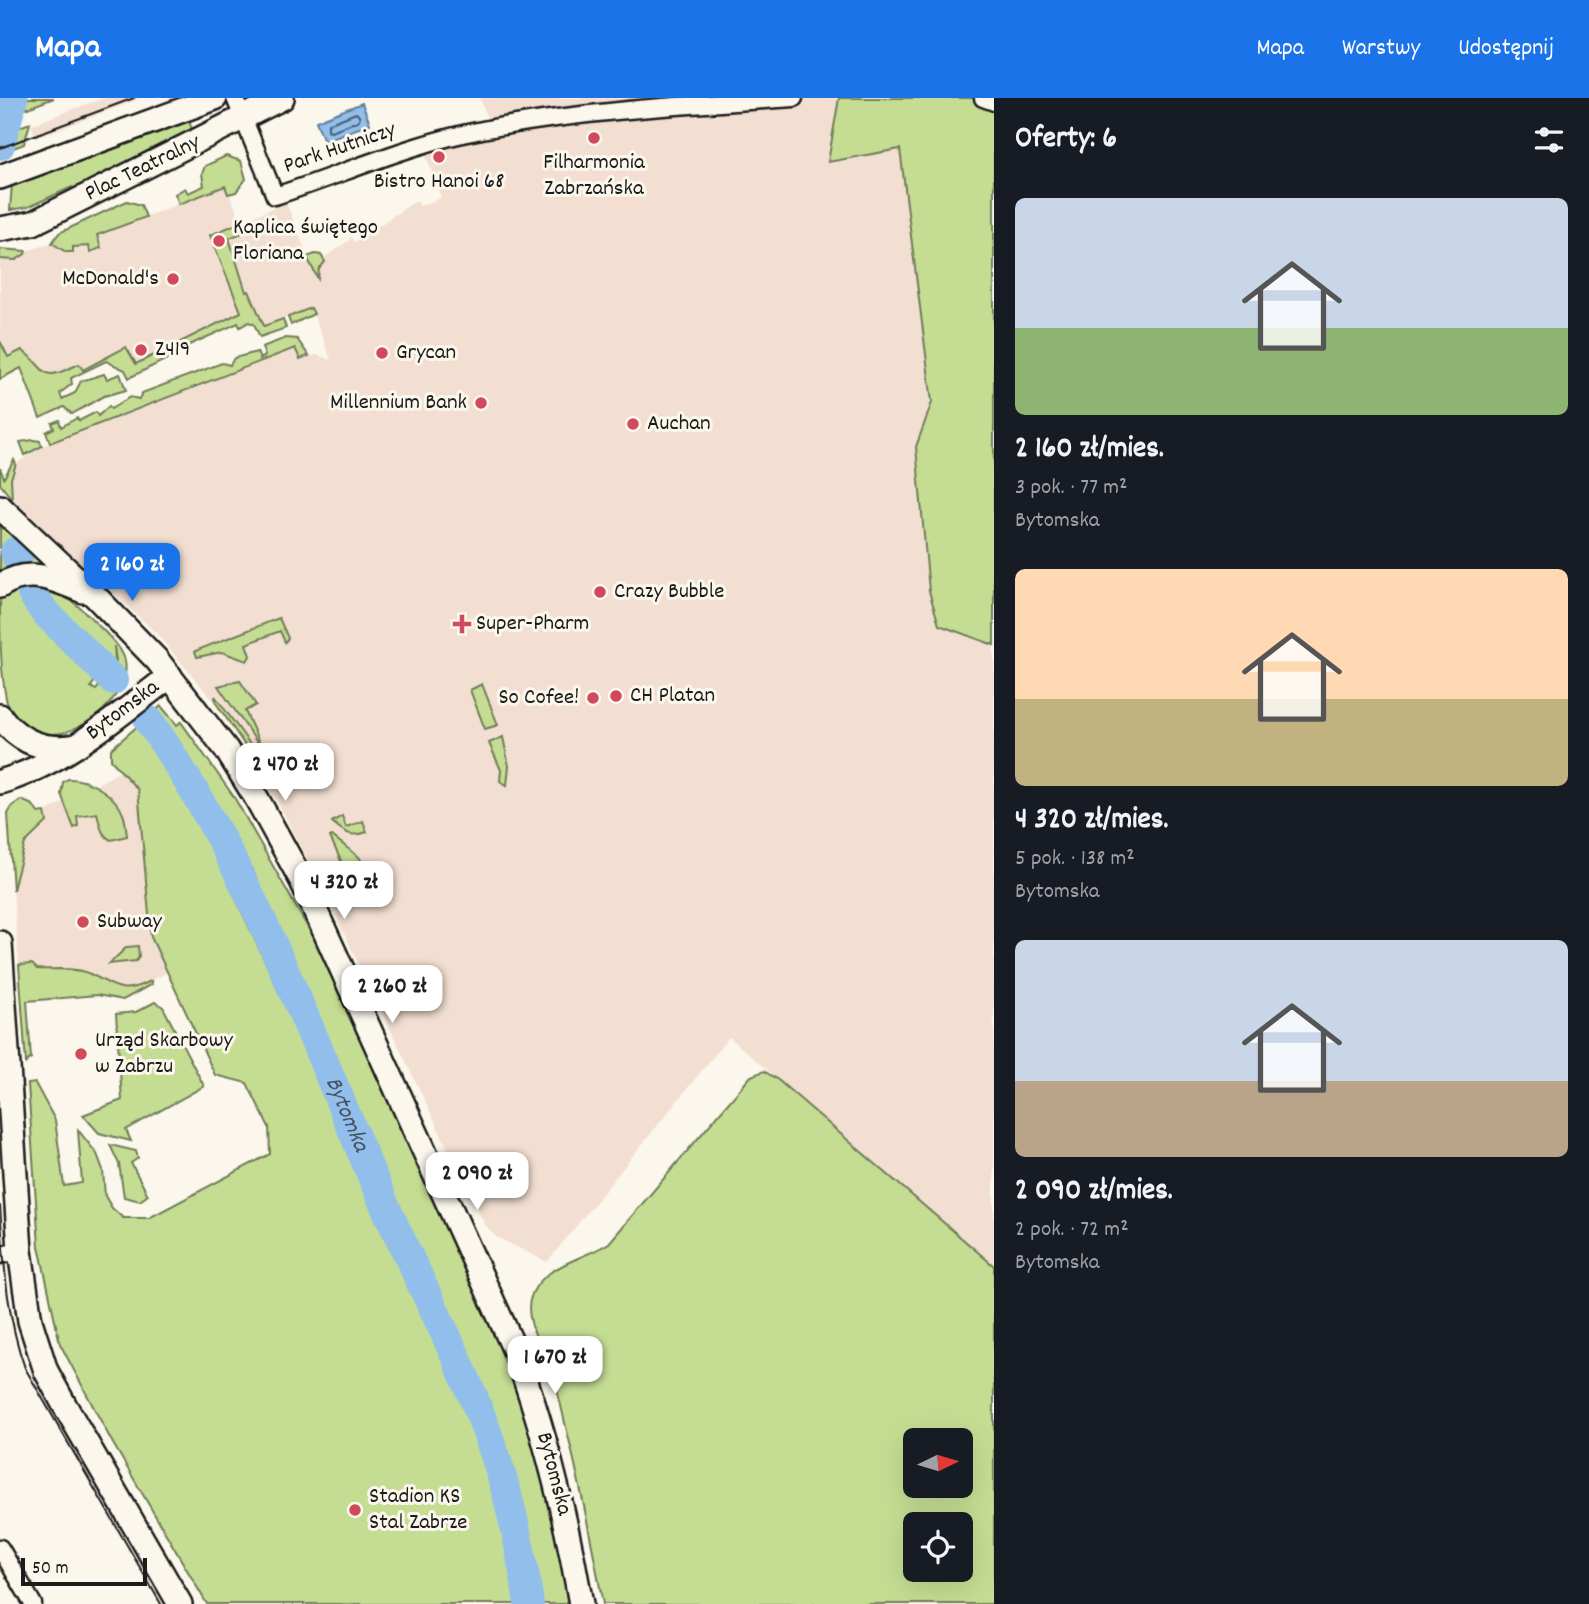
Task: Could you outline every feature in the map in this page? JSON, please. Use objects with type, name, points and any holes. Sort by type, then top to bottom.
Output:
[{"type":"street","name":"Plac Teatralny","points":[[8,174],[215,98]]},
{"type":"street","name":"Plac Teatralny","points":[[0,229],[33,223],[239,108],[282,98]]},
{"type":"street","name":"Park Hutniczy","points":[[239,108],[275,196],[390,154],[482,130],[663,107],[794,98]]},
{"type":"street","points":[[983,98],[994,102]]},
{"type":"street","points":[[0,508],[95,596]]},
{"type":"street","name":"Bytomska","points":[[0,586],[14,578],[34,575],[95,596],[170,676],[231,757],[291,860],[516,1353],[549,1453],[581,1604]]},
{"type":"street","name":"Bytomska","points":[[0,782],[37,769],[75,747],[170,676]]},
{"type":"street","name":"Bytomska","points":[[0,716],[9,727],[31,743],[53,750],[75,747]]},
{"type":"street","points":[[0,943],[10,1253],[46,1371],[180,1604]]},
{"type":"street","points":[[0,1548],[33,1604]]},
{"type":"shaded area","points":[[103,98],[141,98],[36,138],[31,125]]},
{"type":"shaded area","points":[[480,98],[839,98],[829,162],[900,148],[932,402],[916,447],[939,625],[994,645],[994,1266],[729,1037],[547,1262],[496,1237],[485,1225],[322,888],[283,812],[249,755],[211,698],[156,633],[12,499],[11,479],[16,464],[42,446],[295,348],[300,358],[317,355],[331,360],[311,308],[264,326],[246,292],[229,238],[245,232],[240,222],[210,236],[242,312],[135,364],[126,347],[82,370],[79,364],[56,375],[42,372],[28,355],[8,357],[0,341],[0,259],[13,261],[26,251],[52,243],[59,249],[90,246],[96,235],[226,186],[241,222],[286,202],[316,277],[325,261],[321,255],[325,257],[350,240],[350,236],[354,242],[417,200],[420,206],[441,198],[420,139],[488,120]]},
{"type":"shaded area","points":[[121,771],[138,789],[151,937],[168,972],[135,988],[120,990],[87,972],[37,969],[32,964],[19,965],[13,890],[25,843],[47,823],[45,812]]},
{"type":"green space","points":[[22,98],[54,98],[20,111]]},
{"type":"green space","points":[[839,98],[994,98],[994,645],[939,625],[929,591],[916,447],[932,402],[900,149],[828,162]]},
{"type":"green space","points":[[188,119],[194,134],[75,192],[72,187],[28,207],[10,210],[12,184]]},
{"type":"green space","points":[[30,123],[24,144],[0,153],[0,134]]},
{"type":"green space","points":[[226,156],[241,161],[246,179],[236,192],[228,194],[225,186],[179,204],[175,194],[185,188],[188,193],[204,186],[202,174],[205,166]]},
{"type":"green space","points":[[127,201],[141,205],[146,217],[97,235],[101,248],[90,252],[89,246],[73,247],[73,252],[66,252],[52,243],[59,233]]},
{"type":"green space","points":[[241,222],[245,232],[229,238],[246,292],[249,291],[264,326],[283,319],[286,328],[260,337],[254,324],[249,322],[240,327],[238,323],[176,351],[177,354],[129,378],[125,370],[106,361],[71,378],[72,384],[60,393],[62,399],[75,393],[81,381],[104,374],[107,379],[120,374],[126,390],[104,396],[72,414],[64,407],[40,418],[21,368],[0,379],[0,341],[8,357],[22,350],[50,374],[79,364],[83,370],[126,347],[136,364],[241,312],[210,235]]},
{"type":"green space","points":[[0,249],[26,251],[16,260],[0,259]]},
{"type":"green space","points":[[321,255],[325,262],[319,269],[318,279],[307,257]]},
{"type":"green space","points":[[311,308],[314,314],[291,325],[288,317]]},
{"type":"green space","points":[[286,338],[297,339],[309,356],[300,359],[295,348],[50,443],[46,432],[54,428],[52,423],[59,420],[61,427],[96,412],[98,416],[109,406],[111,409],[130,397],[139,399],[142,393],[222,363],[230,365],[234,358],[257,352],[260,359],[265,356],[262,347]]},
{"type":"green space","points":[[40,441],[42,446],[25,455],[20,442]]},
{"type":"green space","points":[[14,460],[16,464],[11,479],[12,499],[0,484],[0,468],[4,478]]},
{"type":"green space","points":[[0,523],[43,562],[43,567],[0,574]]},
{"type":"green space","points":[[25,583],[48,589],[72,602],[112,639],[124,657],[125,675],[117,693],[103,710],[84,724],[63,733],[42,733],[22,724],[7,703],[1,651],[0,597]],"holes":[[[38,590],[50,606],[110,664],[115,660],[114,646],[116,661],[112,665],[120,674],[106,686],[102,682],[96,690],[91,687],[97,677],[36,612],[26,596]]]},
{"type":"green space","points":[[279,618],[288,638],[285,642],[280,631],[246,644],[250,656],[247,661],[222,652],[197,657],[195,651]]},
{"type":"green space","points":[[240,681],[256,705],[245,711],[263,751],[218,686]]},
{"type":"green space","points":[[482,684],[498,725],[485,729],[470,690]]},
{"type":"green space","points":[[215,696],[255,751],[269,780],[216,703]]},
{"type":"green space","points":[[161,706],[177,725],[181,722],[234,797],[325,958],[503,1351],[536,1446],[558,1537],[569,1604],[538,1604],[529,1538],[493,1427],[411,1248],[254,890],[228,836],[153,713]]},
{"type":"green space","points":[[140,724],[210,843],[335,1112],[430,1328],[498,1490],[520,1604],[207,1604],[111,1440],[60,1344],[39,1246],[28,1084],[35,1083],[55,1120],[64,1186],[82,1183],[78,1130],[97,1154],[103,1170],[105,1196],[112,1208],[123,1218],[149,1218],[270,1154],[269,1127],[247,1083],[215,1075],[151,937],[138,790],[111,760],[111,749]]},
{"type":"green space","points":[[503,737],[509,766],[507,785],[500,781],[501,770],[489,743]]},
{"type":"green space","points":[[68,779],[84,781],[108,794],[124,817],[127,836],[111,840],[107,838],[97,813],[77,816],[78,826],[74,828],[61,794],[63,782]]},
{"type":"green space","points":[[21,800],[33,805],[38,813],[45,812],[47,822],[25,843],[13,890],[8,814],[12,806]]},
{"type":"green space","points":[[342,816],[346,827],[363,821],[367,832],[357,835],[345,832],[332,822]]},
{"type":"green space","points":[[330,837],[359,857],[366,868],[362,870],[359,866],[346,872]]},
{"type":"green space","points":[[138,946],[139,957],[136,961],[109,964],[127,947]]},
{"type":"green space","points":[[32,964],[37,969],[83,971],[118,987],[132,988],[151,981],[152,984],[123,1000],[97,995],[27,1001],[31,1058],[26,1063],[19,965]]},
{"type":"green space","points":[[155,1002],[163,1007],[204,1086],[126,1130],[131,1141],[99,1133],[83,1115],[122,1100],[116,1014],[136,1012]]},
{"type":"green space","points":[[764,1071],[778,1080],[994,1266],[994,1604],[603,1604],[559,1396],[532,1325],[529,1308],[535,1288],[542,1279],[552,1271],[609,1243],[751,1076]]},
{"type":"green space","points":[[110,1145],[136,1151],[138,1158],[131,1163],[148,1195],[140,1201],[124,1197],[119,1164]]},
{"type":"water","points":[[362,103],[370,124],[324,141],[316,121]]},
{"type":"waterway","name":"Bytomka","points":[[0,145],[13,98]]},
{"type":"waterway","name":"Bytomka","points":[[15,552],[18,560]]},
{"type":"waterway","name":"Bytomka","points":[[32,593],[43,610],[113,680]]},
{"type":"waterway","name":"Bytomka","points":[[149,721],[218,834],[249,894],[382,1199],[464,1375],[488,1435],[508,1497],[529,1604]]},
{"type":"tram line","points":[[0,148],[134,98]]},
{"type":"tram line","points":[[0,1206],[10,1308],[25,1368],[161,1604]]},
{"type":"place","name":"Filharmonia Zabrzańska","points":[[594,138]]},
{"type":"place","name":"Bistro Hanoi 68","points":[[439,157]]},
{"type":"place","name":"Kaplica świętego Floriana","points":[[219,241]]},
{"type":"place","name":"McDonald's","points":[[173,279]]},
{"type":"place","name":"Z419","points":[[141,350]]},
{"type":"place","name":"Grycan","points":[[382,353]]},
{"type":"place","name":"Millennium Bank","points":[[481,403]]},
{"type":"place","name":"Auchan","points":[[633,424]]},
{"type":"place","name":"Crazy Bubble","points":[[600,592]]},
{"type":"place","name":"Super-Pharm","points":[[462,624]]},
{"type":"place","name":"CH Platan","points":[[616,696]]},
{"type":"place","name":"So Cofee!","points":[[593,698]]},
{"type":"place","name":"Subway","points":[[83,922]]},
{"type":"place","name":"Urząd Skarbowy w Zabrzu","points":[[81,1054]]},
{"type":"place","name":"Stadion KS Stal Zabrze","points":[[355,1510]]}]
